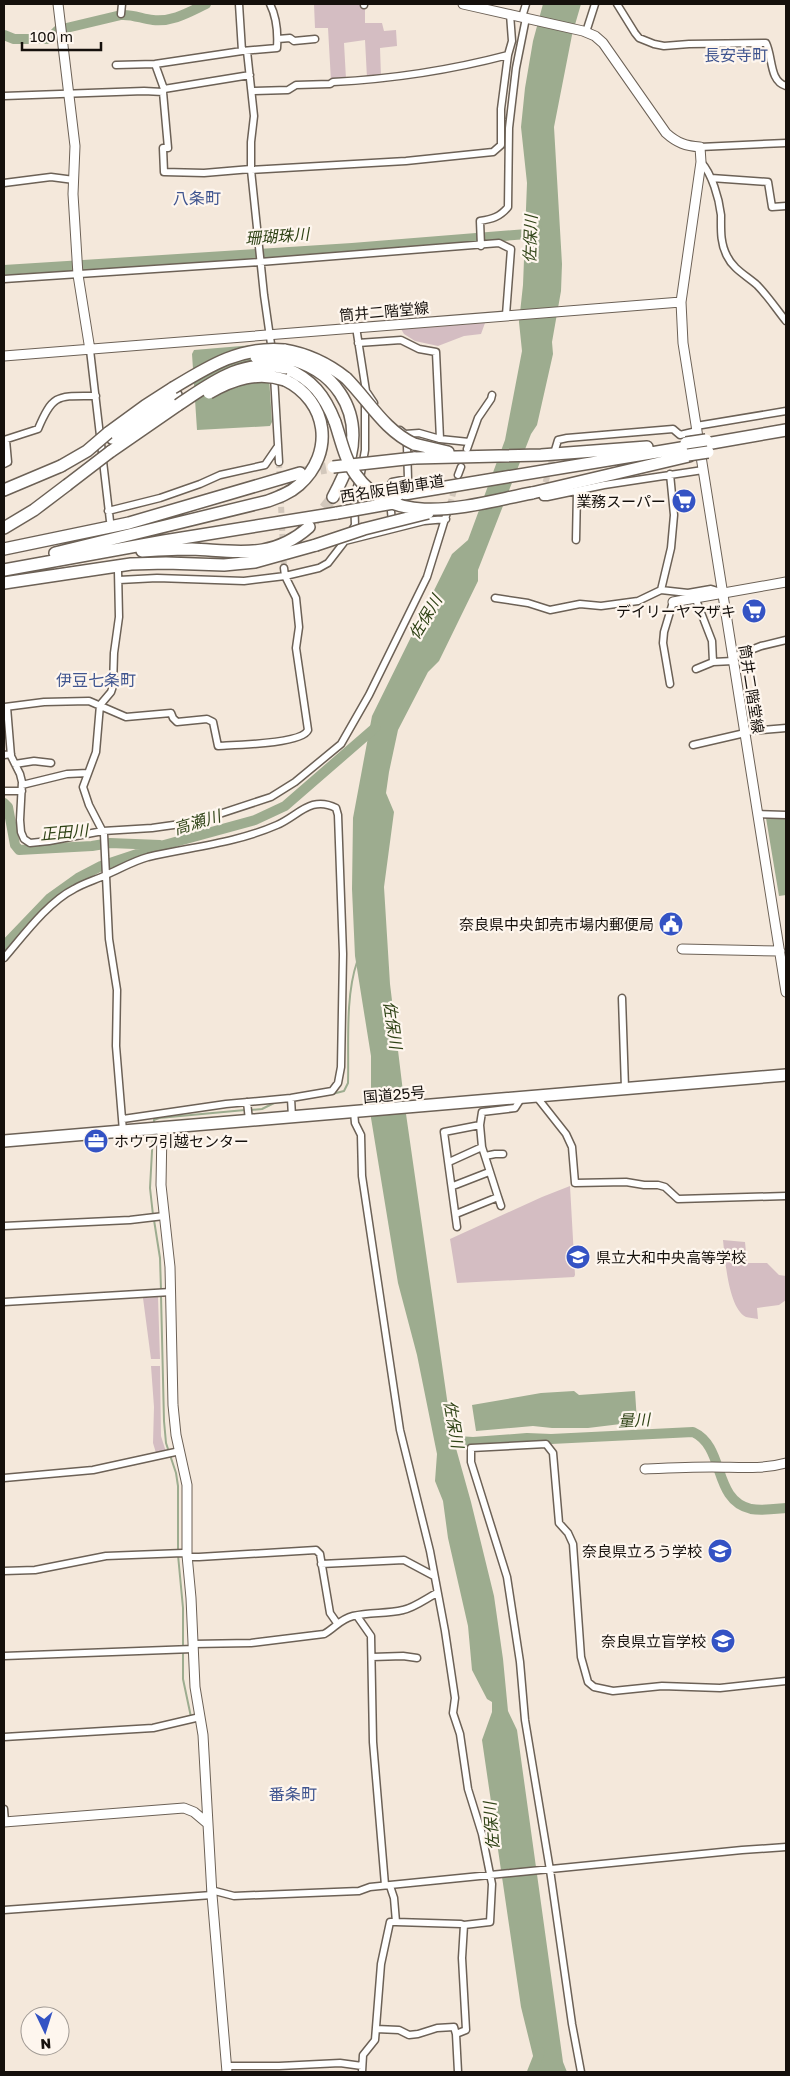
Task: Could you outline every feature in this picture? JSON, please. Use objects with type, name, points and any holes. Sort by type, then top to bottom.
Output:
[{"type":"highway","points":[[4,528],[34,510],[97,462],[140,439],[177,400],[209,393],[231,382],[260,376],[285,364],[298,352],[324,362],[346,378],[387,425],[400,436],[413,439],[442,451],[479,456]]},
{"type":"highway","points":[[4,490],[61,466],[109,436],[177,400],[218,369],[241,360],[263,357],[285,364],[319,390],[330,408],[352,469],[376,495],[394,504],[413,508],[454,506],[537,494],[688,450]]},
{"type":"highway","points":[[285,364],[306,364],[328,378],[337,388],[349,410],[353,433],[350,457],[335,505]]},
{"type":"highway","points":[[55,553],[268,501],[298,486],[314,468],[318,458],[321,447],[321,425],[316,407],[285,364]]},
{"type":"highway","name":"西名阪自動車道","points":[[4,568],[55,553],[335,505],[399,499],[785,433]]},
{"type":"highway","points":[[329,467],[414,458],[688,450]]},
{"type":"highway","points":[[4,549],[129,523],[300,473]]},
{"type":"highway","name":"西名阪自動車道","points":[[4,568],[164,541],[335,505]]},
{"type":"highway","points":[[4,584],[73,572],[149,563],[240,564],[274,558],[390,522],[454,506]]},
{"type":"highway","points":[[4,568],[147,551],[184,549],[240,552],[263,550],[292,540],[309,527]]},
{"type":"highway","name":"国道25号","points":[[4,1141],[786,1075]]},
{"type":"main road","points":[[58,4],[75,146],[74,180],[78,274],[90,350]]},
{"type":"main road","points":[[463,4],[584,32],[603,42],[666,133],[684,145],[700,147]]},
{"type":"main road","name":"筒井二階堂線","points":[[700,147],[701,162],[681,302],[683,342],[786,992]]},
{"type":"main road","name":"筒井二階堂線","points":[[4,356],[681,302]]},
{"type":"main road","points":[[673,602],[786,582]]},
{"type":"main road","points":[[682,949],[780,951]]},
{"type":"main road","points":[[156,1128],[170,1267],[173,1405],[186,1485],[187,1555],[195,1687],[203,1735],[211,1893],[227,2069]]},
{"type":"main road","points":[[645,1470],[773,1467],[786,1463]]},
{"type":"main road","points":[[4,1822],[184,1808],[194,1812],[207,1823]]},
{"type":"street","points":[[122,4],[122,14]]},
{"type":"street","points":[[239,4],[244,51],[252,91],[254,116],[251,142],[251,169],[260,261],[271,334],[279,462]]},
{"type":"street","points":[[116,65],[156,64],[277,48],[278,39],[275,14],[270,4]]},
{"type":"street","points":[[481,244],[480,221],[503,214],[508,207],[509,128],[526,4]]},
{"type":"street","points":[[584,32],[595,4]]},
{"type":"street","points":[[617,4],[639,38],[654,44],[664,46],[766,43],[770,51],[773,74],[777,81],[786,86]]},
{"type":"street","points":[[156,64],[164,91],[168,148],[163,148],[164,172],[204,173],[406,161],[493,152],[500,145],[501,109],[508,55],[512,42],[510,14]]},
{"type":"street","points":[[278,39],[290,38],[294,41],[315,39]]},
{"type":"street","points":[[252,91],[288,90],[296,85],[382,79],[471,65],[508,55]]},
{"type":"street","points":[[4,96],[164,91],[250,75]]},
{"type":"street","points":[[700,147],[786,143]]},
{"type":"street","points":[[701,162],[707,168],[718,204],[721,234],[727,256],[736,268],[759,287],[786,322]]},
{"type":"street","points":[[4,183],[51,177],[74,180]]},
{"type":"street","points":[[710,178],[768,182],[772,207],[786,206]]},
{"type":"street","points":[[4,279],[499,243],[511,249],[508,315]]},
{"type":"street","points":[[119,580],[157,578],[244,581],[285,576],[319,568],[328,563],[345,542],[354,525],[354,497],[361,473],[364,450],[366,391],[356,327]]},
{"type":"street","points":[[358,343],[401,340],[419,349],[436,352],[440,439]]},
{"type":"street","points":[[90,350],[110,521]]},
{"type":"street","points":[[366,391],[390,421],[413,439]]},
{"type":"street","points":[[393,528],[389,487],[392,482],[408,479],[406,446],[419,433],[468,445],[478,418],[492,395]]},
{"type":"street","points":[[4,464],[8,462],[5,440],[38,429],[44,413],[54,401],[72,396],[96,396]]},
{"type":"street","points":[[555,450],[558,440],[566,438],[673,429],[680,435],[696,429],[786,411]]},
{"type":"street","points":[[108,511],[160,498],[220,475],[265,465],[278,445]]},
{"type":"street","points":[[458,475],[461,467]]},
{"type":"street","points":[[537,494],[547,497],[577,490],[703,470]]},
{"type":"street","points":[[661,590],[671,548],[674,516],[670,474]]},
{"type":"street","points":[[576,540],[577,490]]},
{"type":"street","points":[[284,568],[285,576],[296,598],[299,627],[296,648],[308,730],[306,735],[301,738],[268,743],[218,746],[213,722],[210,720],[177,722],[171,713],[126,717],[89,701],[44,702],[5,707],[11,754],[20,774],[22,788],[20,820],[23,837],[27,841],[49,841],[103,831],[152,828],[195,822],[271,797],[295,782],[341,744],[369,695],[427,577],[446,519],[454,506]]},
{"type":"street","points":[[345,542],[393,528],[424,521],[446,519]]},
{"type":"street","points":[[118,572],[119,617],[114,653],[113,686],[100,705],[96,752],[83,787],[89,805],[103,831],[106,847],[109,938],[117,990],[116,1046],[123,1131]]},
{"type":"street","points":[[495,598],[528,603],[550,610],[580,604],[601,606],[638,601],[661,590],[688,593],[711,589],[723,592]]},
{"type":"street","points":[[695,598],[712,641],[713,662]]},
{"type":"street","points":[[670,684],[663,643],[664,632],[673,602]]},
{"type":"street","points":[[696,669],[713,662],[733,659],[761,646],[786,640]]},
{"type":"street","points":[[693,745],[745,733],[750,730],[786,728]]},
{"type":"street","points":[[4,754],[11,754]]},
{"type":"street","points":[[15,764],[25,762],[51,763]]},
{"type":"street","points":[[4,791],[22,788],[67,774],[88,773]]},
{"type":"street","points":[[4,958],[43,914],[72,890],[107,874],[145,858],[239,838],[262,831],[281,823],[310,805],[330,805],[336,808],[338,815],[343,954],[341,1067],[338,1082],[332,1091],[291,1098],[123,1118]]},
{"type":"street","points":[[758,814],[786,815]]},
{"type":"street","points":[[622,998],[625,1088]]},
{"type":"street","points":[[536,1096],[566,1134],[572,1147],[575,1182],[626,1182],[644,1186],[658,1185],[665,1187],[678,1199],[786,1196]]},
{"type":"street","points":[[501,1206],[482,1147],[480,1124],[482,1112],[515,1108],[522,1097]]},
{"type":"street","points":[[291,1098],[292,1116]]},
{"type":"street","points":[[247,1102],[249,1120]]},
{"type":"street","points":[[227,2069],[340,2063],[362,2069],[364,2055],[376,2040],[381,1964],[390,1922],[464,1925],[490,1922],[492,1875],[468,1789],[460,1734],[453,1713],[455,1698],[445,1631],[400,1430],[362,1176],[361,1135],[355,1123],[358,1112]]},
{"type":"street","points":[[457,1226],[453,1186],[444,1132],[480,1124]]},
{"type":"street","points":[[448,1162],[482,1147]]},
{"type":"street","points":[[485,1156],[503,1154]]},
{"type":"street","points":[[453,1186],[490,1172]]},
{"type":"street","points":[[456,1214],[498,1197]]},
{"type":"street","points":[[4,1226],[130,1220],[164,1216]]},
{"type":"street","points":[[4,1302],[170,1292]]},
{"type":"street","points":[[581,2072],[525,1720],[520,1662],[507,1577],[471,1462],[471,1448],[546,1444],[553,1452],[559,1523],[568,1533],[573,1544],[580,1658],[588,1682],[594,1687],[613,1691],[662,1686],[720,1688],[786,1682]]},
{"type":"street","points":[[4,1478],[93,1470],[180,1451]]},
{"type":"street","points":[[4,1571],[35,1570],[106,1556],[183,1553],[199,1557],[316,1550],[320,1554],[330,1613],[337,1623]]},
{"type":"street","points":[[322,1564],[404,1560],[434,1576]]},
{"type":"street","points":[[4,1656],[251,1644],[324,1634],[333,1629],[337,1623],[369,1612],[404,1610],[437,1593]]},
{"type":"street","points":[[357,1616],[371,1636],[373,1742],[388,1886],[394,1898],[396,1922]]},
{"type":"street","points":[[372,1657],[403,1656],[417,1658]]},
{"type":"street","points":[[4,1737],[153,1728],[200,1717]]},
{"type":"street","points":[[4,1809],[4,1822]]},
{"type":"street","points":[[4,1910],[211,1893],[234,1896],[358,1891],[370,1887],[786,1847]]},
{"type":"street","points":[[456,2034],[466,2030],[462,1958],[464,1925]]},
{"type":"street","points":[[376,2029],[399,2030],[409,2034],[418,2034],[437,2028],[454,2027],[458,2072]]},
{"type":"shaded area","points":[[314,4],[362,4],[365,6],[365,23],[382,23],[384,31],[396,30],[397,46],[380,48],[381,77],[367,78],[365,40],[344,43],[346,79],[331,81],[328,28],[315,28]]},
{"type":"shaded area","points":[[485,323],[481,334],[464,336],[438,346],[415,341],[404,334],[401,329]]},
{"type":"shaded area","points":[[570,1186],[574,1277],[457,1283],[450,1239]]},
{"type":"shaded area","points":[[723,1240],[745,1242],[747,1263],[767,1263],[779,1275],[786,1276],[786,1300],[779,1305],[757,1308],[758,1319],[746,1317],[740,1312],[735,1304],[728,1282]]},
{"type":"shaded area","points":[[158,1297],[160,1359],[151,1359],[143,1298]]},
{"type":"shaded area","points":[[151,1366],[160,1366],[161,1436],[166,1452],[156,1453],[153,1443],[154,1407]]},
{"type":"water","name":"佐保川","points":[[543,4],[581,4],[572,35],[554,127],[562,264],[561,291],[552,342],[553,354],[537,425],[531,434],[478,570],[478,581],[439,661],[428,672],[398,730],[386,793],[394,812],[384,887],[390,984],[404,1100],[452,1434],[494,1596],[508,1711],[517,1730],[563,2062],[567,2072],[537,2072],[521,2007],[482,1740],[492,1712],[492,1702],[487,1699],[472,1670],[468,1626],[448,1538],[443,1501],[435,1481],[437,1454],[417,1355],[398,1283],[371,1118],[371,1056],[355,956],[352,889],[353,818],[372,716],[452,554],[468,540],[505,440],[522,351],[519,322],[523,285],[527,183],[521,127],[533,41]]},
{"type":"water","points":[[264,344],[267,347],[272,422],[270,426],[197,430],[192,354],[194,350]]},
{"type":"water","points":[[766,818],[786,818],[786,895],[779,896]]},
{"type":"water","points":[[574,1391],[579,1395],[635,1391],[637,1422],[588,1428],[533,1426],[476,1431],[472,1405],[541,1393]]},
{"type":"waterway","points":[[4,35],[14,39],[49,39],[58,30],[121,15],[160,20],[181,16],[206,4]]},
{"type":"waterway","name":"珊瑚珠川","points":[[4,270],[352,248],[527,234],[537,229]]},
{"type":"waterway","name":"高瀬川","points":[[4,946],[50,898],[78,878],[101,866],[164,845],[255,820],[285,806],[376,727]]},
{"type":"waterway","name":"正田川","points":[[4,803],[8,807],[15,845],[19,850],[92,846],[110,843],[160,845]]},
{"type":"waterway","points":[[332,1094],[344,1091],[348,1083],[349,1006],[357,962]]},
{"type":"waterway","points":[[250,1110],[262,1109],[276,1102]]},
{"type":"waterway","points":[[154,1123],[154,1120],[159,1118],[245,1110]]},
{"type":"waterway","points":[[153,1133],[150,1188],[153,1215]]},
{"type":"waterway","points":[[154,1220],[160,1258],[161,1290]]},
{"type":"waterway","points":[[161,1295],[164,1421],[166,1443],[176,1473],[178,1486],[178,1550]]},
{"type":"waterway","name":"量川","points":[[441,1440],[473,1442],[527,1438],[551,1439],[693,1432],[703,1439],[710,1449],[724,1485],[739,1504],[755,1510],[786,1508]]},
{"type":"waterway","points":[[178,1555],[183,1608],[183,1679],[191,1717]]},
{"type":"waterway","points":[[532,2072],[540,2052]]},
{"type":"tunnel","points":[[543,491],[554,453]]},
{"type":"tunnel","points":[[279,462],[284,568]]},
{"type":"tunnel","points":[[304,472],[326,468]]},
{"type":"tunnel","points":[[450,505],[458,475]]},
{"type":"tunnel","points":[[314,521],[333,497]]},
{"type":"place","name":"業務スーパー","points":[[684,501]]},
{"type":"place","name":"デイリーヤマザキ","points":[[754,611]]},
{"type":"place","name":"奈良県中央卸売市場内郵便局","points":[[671,924]]},
{"type":"place","name":"ホウワ引越センター","points":[[96,1141]]},
{"type":"place","name":"県立大和中央高等学校","points":[[578,1257]]},
{"type":"place","name":"奈良県立ろう学校","points":[[720,1551]]},
{"type":"place","name":"奈良県立盲学校","points":[[723,1641]]},
{"type":"district","name":"長安寺町","points":[[736,55]]},
{"type":"district","name":"八条町","points":[[197,198]]},
{"type":"district","name":"伊豆七条町","points":[[96,680]]},
{"type":"district","name":"番条町","points":[[293,1794]]}]
